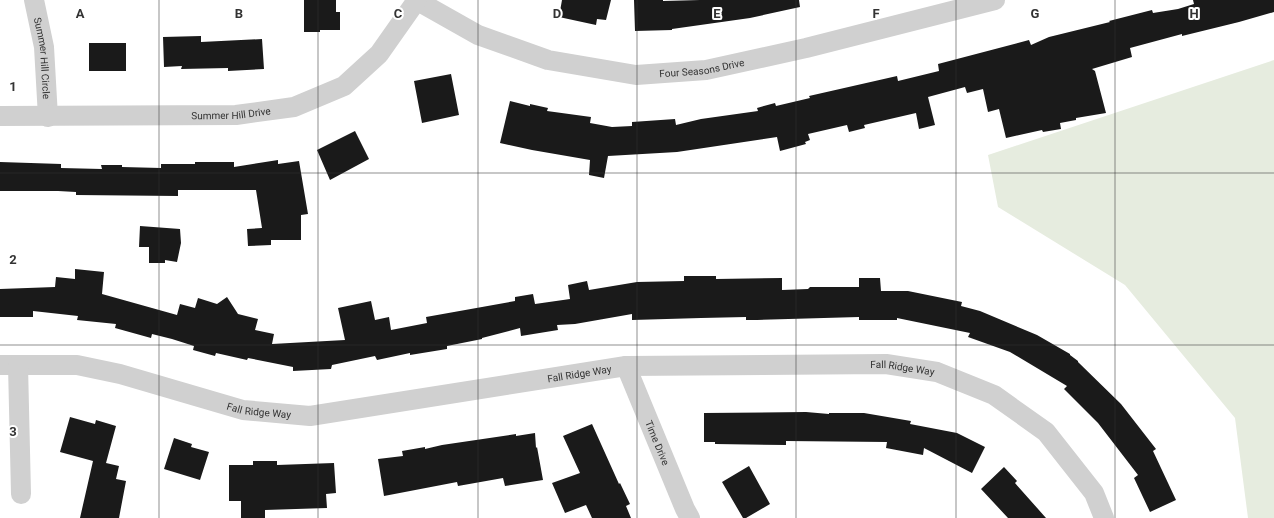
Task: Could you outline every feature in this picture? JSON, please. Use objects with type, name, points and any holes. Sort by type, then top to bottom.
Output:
[{"type":"street","name":"Summer Hill Circle","points":[[34,0],[44,47],[48,116]]},
{"type":"street","name":"Summer Hill Drive","points":[[0,116],[236,116],[294,107],[344,86],[379,54],[416,0]]},
{"type":"street","name":"Four Seasons Drive","points":[[416,0],[478,35],[548,60],[636,75],[706,70],[806,48],[995,0]]},
{"type":"street","name":"Fall Ridge Way","points":[[9,365],[77,365],[120,374],[243,410],[310,416],[626,366],[886,364],[937,372],[994,395],[1046,432],[1094,493],[1104,518]]},
{"type":"street","points":[[9,365],[21,494]]},
{"type":"street","name":"Time Drive","points":[[626,366],[690,518]]},
{"type":"shaded area","points":[[1274,60],[1274,518],[1248,518],[1235,418],[1125,285],[998,207],[988,155]]},
{"type":"building","points":[[304,0],[336,0],[336,12],[340,12],[340,30],[304,32]]},
{"type":"building","points":[[562,0],[611,0],[606,20],[597,19],[596,25],[559,17]]},
{"type":"building","points":[[634,0],[799,0],[800,7],[750,18],[672,30],[635,31]]},
{"type":"building","points":[[1193,0],[1274,0],[1274,12],[1239,22],[1182,36],[1182,34],[1130,48],[1132,57],[1092,69],[1095,71],[1106,113],[1076,118],[1076,120],[1060,123],[1061,129],[1043,132],[1042,130],[1006,138],[999,109],[988,112],[983,89],[967,93],[965,87],[928,97],[935,125],[919,129],[916,113],[864,125],[865,128],[849,132],[847,125],[808,134],[810,140],[805,142],[806,144],[780,151],[777,137],[677,152],[608,156],[604,178],[589,175],[590,160],[500,143],[510,101],[530,106],[530,104],[548,108],[547,111],[591,117],[590,123],[612,127],[632,126],[632,122],[675,119],[676,125],[701,119],[758,111],[757,108],[775,103],[776,106],[810,98],[809,96],[897,76],[898,81],[939,71],[938,64],[1029,40],[1031,45],[1049,37],[1152,10],[1153,13],[1178,9],[1194,4]]},
{"type":"building","points":[[201,36],[201,42],[262,39],[264,69],[228,71],[228,68],[181,69],[182,66],[164,67],[163,37]]},
{"type":"building","points":[[89,43],[126,43],[126,71],[89,71]]},
{"type":"building","points":[[451,74],[459,115],[422,123],[414,81]]},
{"type":"building","points":[[355,131],[369,159],[330,180],[317,150]]},
{"type":"building","points":[[278,160],[278,164],[299,161],[308,214],[301,215],[301,240],[271,240],[271,245],[248,246],[247,229],[262,228],[256,190],[178,190],[178,196],[76,195],[76,192],[58,191],[0,191],[0,162],[61,164],[61,168],[102,169],[101,165],[161,168],[161,164],[195,164],[195,162],[234,162],[234,167]]},
{"type":"building","points":[[140,226],[180,229],[181,243],[177,262],[165,260],[165,263],[149,263],[149,247],[139,247]]},
{"type":"building","points":[[75,269],[104,272],[102,294],[177,315],[180,304],[195,308],[198,298],[217,304],[227,297],[238,314],[258,319],[255,330],[274,334],[272,344],[345,340],[338,308],[371,301],[375,320],[389,317],[391,330],[427,323],[426,317],[515,301],[515,297],[533,294],[535,304],[570,299],[568,285],[587,281],[589,290],[637,282],[684,281],[684,276],[716,276],[716,279],[782,278],[782,290],[808,289],[810,287],[859,287],[859,278],[880,278],[881,291],[908,291],[962,302],[961,306],[980,311],[1037,335],[1070,354],[1121,404],[1156,449],[1153,451],[1176,500],[1150,512],[1134,478],[1138,475],[1098,423],[1064,389],[1067,386],[1010,352],[968,337],[970,333],[897,318],[897,320],[859,320],[859,317],[746,320],[746,317],[632,320],[632,314],[575,324],[557,325],[558,330],[521,336],[520,328],[482,339],[447,346],[447,349],[410,355],[410,353],[377,360],[375,356],[332,365],[331,369],[293,371],[293,367],[248,358],[247,360],[216,353],[215,356],[193,350],[194,346],[172,339],[152,334],[151,338],[115,328],[116,324],[77,320],[78,316],[33,311],[33,317],[0,317],[0,289],[55,287],[56,277],[75,279]]},
{"type":"building","points":[[806,412],[829,414],[864,413],[911,421],[910,424],[957,433],[985,447],[972,473],[924,448],[923,455],[886,448],[887,442],[786,441],[786,445],[715,444],[715,442],[704,442],[704,413]]},
{"type":"building","points":[[70,417],[95,424],[96,420],[116,426],[106,463],[119,466],[116,479],[126,481],[119,518],[80,518],[93,461],[60,452]]},
{"type":"building","points":[[592,424],[619,484],[620,483],[630,504],[626,506],[631,518],[592,518],[586,505],[565,513],[552,483],[580,473],[563,436]]},
{"type":"building","points":[[535,433],[536,448],[537,447],[543,480],[505,486],[503,478],[458,486],[457,482],[384,496],[378,459],[403,456],[402,451],[425,447],[425,449],[516,434],[516,436]]},
{"type":"building","points":[[174,438],[192,444],[191,447],[209,452],[200,480],[164,469]]},
{"type":"building","points":[[253,461],[277,461],[277,465],[334,463],[336,493],[326,494],[327,508],[265,510],[265,518],[241,518],[241,501],[229,501],[229,465],[253,465]]},
{"type":"building","points":[[749,466],[770,504],[746,518],[743,518],[722,482]]},
{"type":"building","points":[[1004,467],[1017,481],[1015,483],[1046,518],[1008,518],[981,489]]}]
